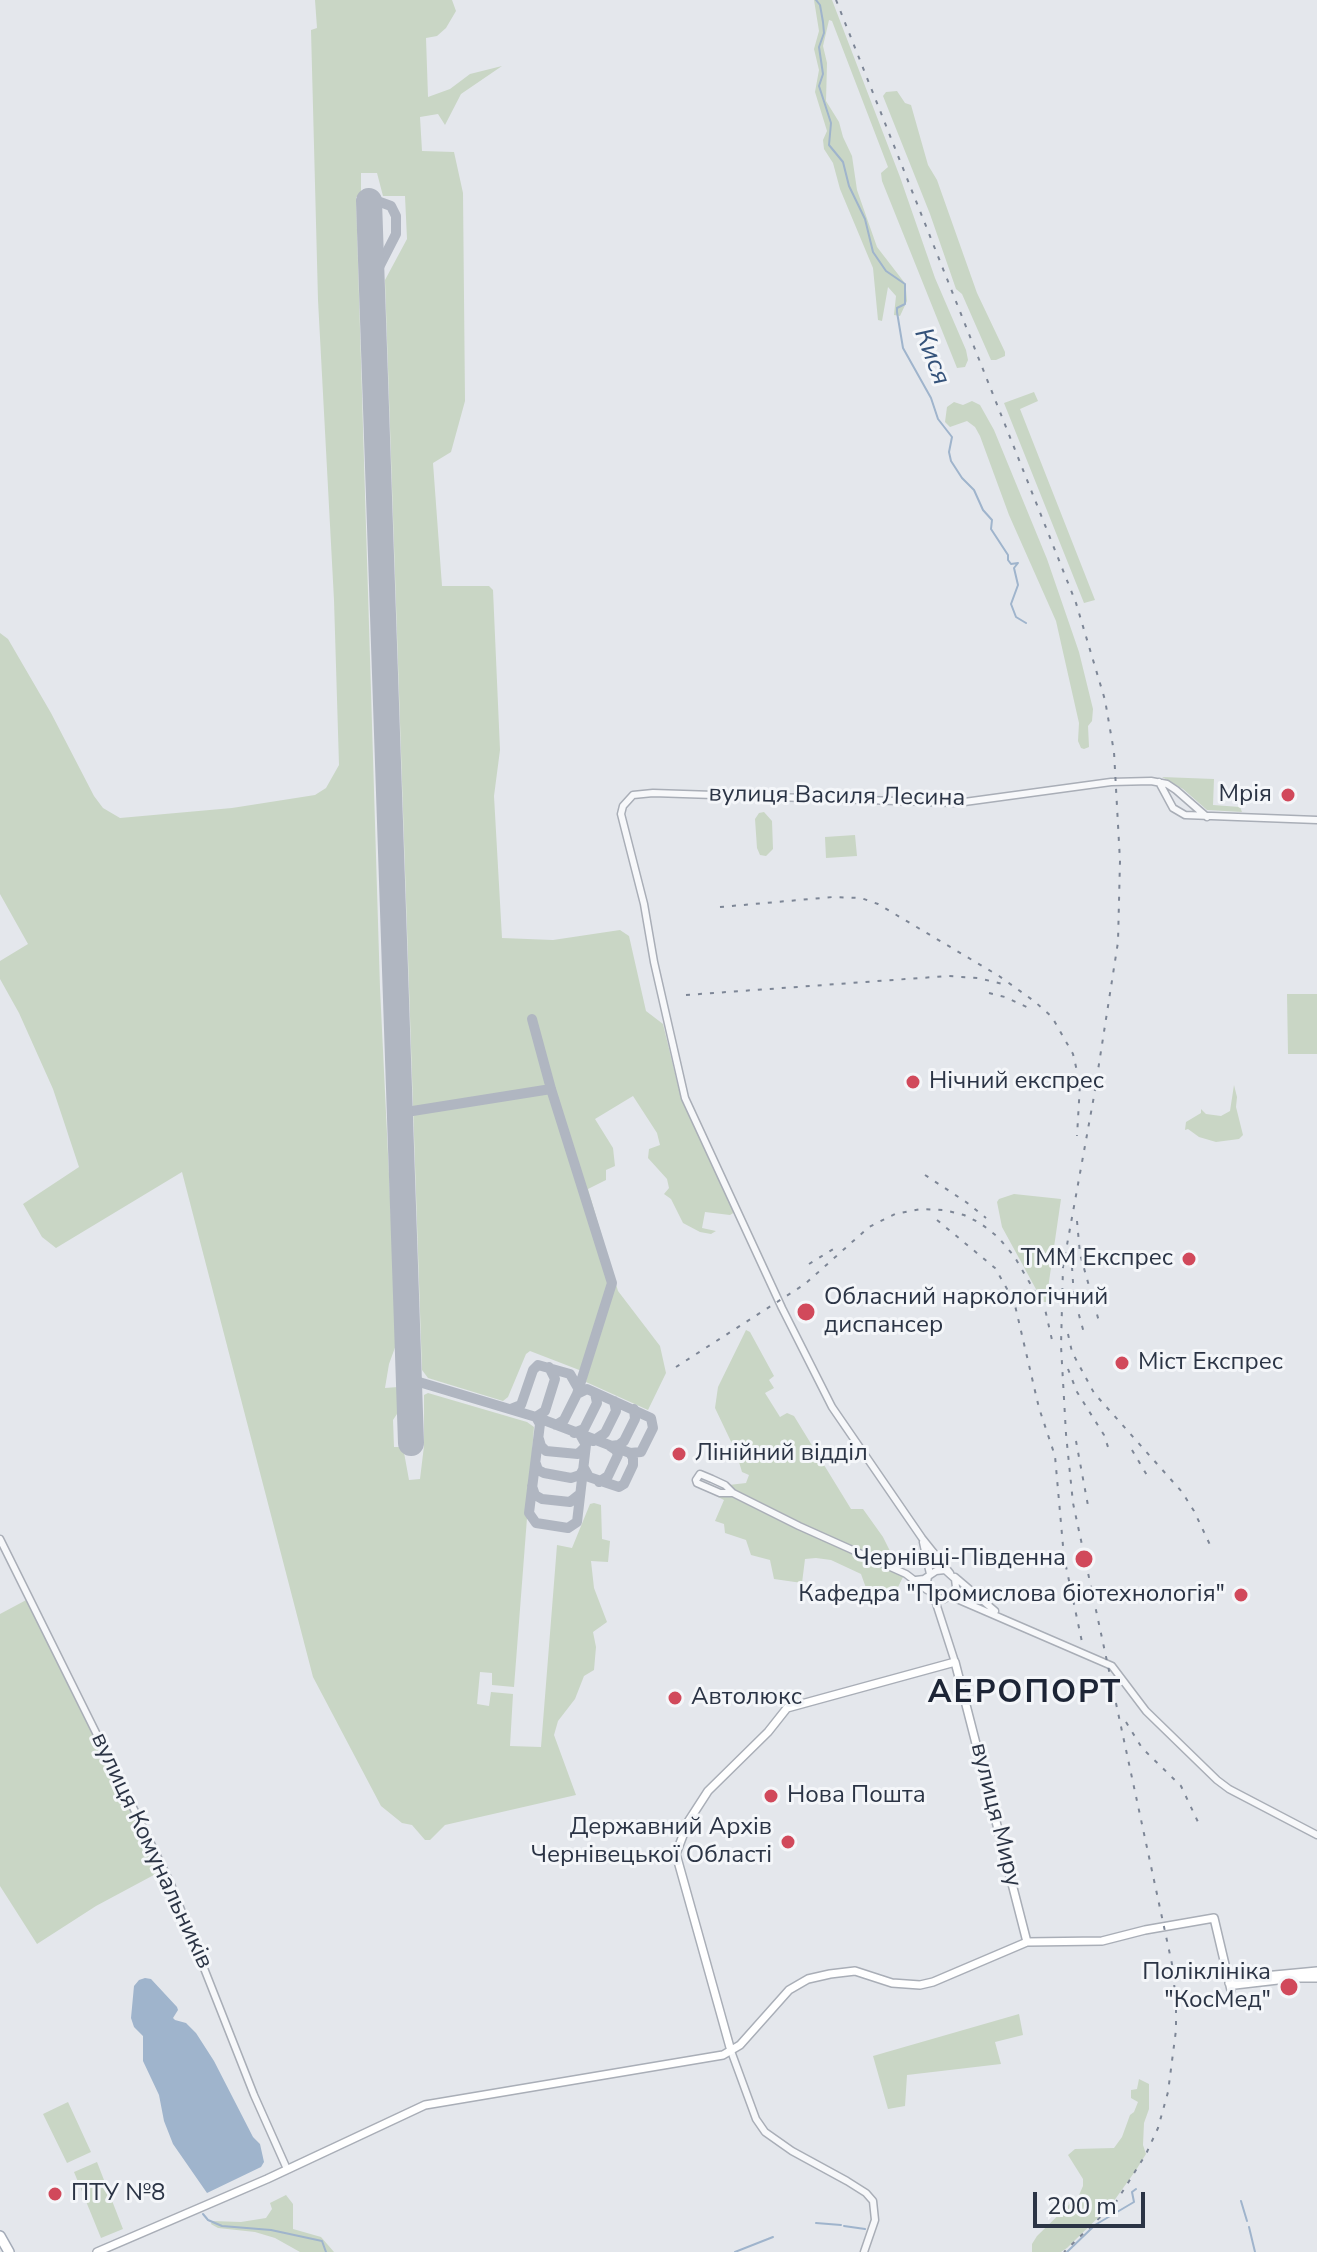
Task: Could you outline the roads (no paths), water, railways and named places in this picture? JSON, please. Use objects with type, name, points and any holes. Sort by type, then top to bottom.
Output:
[{"type":"main road","points":[[731,2051],[676,1854],[688,1822],[704,1795],[768,1732],[787,1708],[955,1662]]},
{"type":"main road","name":"вулиця Миру","points":[[955,1662],[1027,1942]]},
{"type":"main road","points":[[97,2252],[425,2105],[715,2058],[731,2051],[789,1990],[808,1979],[855,1971],[892,1983],[920,1985],[1027,1942],[1102,1941],[1214,1918],[1230,1983]]},
{"type":"main road","points":[[1230,1983],[1232,1979],[1317,1971]]},
{"type":"main road","points":[[1230,1983],[1317,1978]]},
{"type":"main road","points":[[0,2236],[9,2252]]},
{"type":"street","name":"вулиця Василя Лесина","points":[[922,1538],[832,1407],[780,1304],[685,1098],[644,904],[621,814],[623,806],[630,797],[648,793],[957,803],[1111,782],[1159,782]]},
{"type":"street","points":[[1159,782],[1176,810],[1185,815],[1317,820]]},
{"type":"street","points":[[1159,782],[1186,796],[1207,817]]},
{"type":"street","points":[[733,1493],[720,1493],[696,1480],[702,1474],[725,1485],[733,1493],[916,1580],[934,1597],[949,1597],[1001,1616],[1112,1666],[1146,1711],[1217,1780],[1317,1835]]},
{"type":"street","points":[[922,1538],[952,1575],[1001,1616]]},
{"type":"street","points":[[922,1538],[929,1575],[927,1590]]},
{"type":"street","name":"вулиця Комунальників","points":[[0,1539],[170,1882],[254,2095],[287,2169]]},
{"type":"street","points":[[916,1580],[942,1570],[952,1575],[956,1587],[943,1611],[944,1623]]},
{"type":"street","name":"вулиця Миру","points":[[934,1597],[955,1662]]},
{"type":"street","points":[[731,2051],[756,2119],[765,2132],[866,2193],[873,2201],[875,2220],[864,2252]]},
{"type":"water","points":[[145,1978],[151,1979],[177,2007],[173,2018],[186,2023],[196,2033],[253,2137],[260,2144],[264,2162],[261,2167],[207,2193],[173,2144],[159,2095],[143,2061],[143,2036],[134,2027],[131,2018],[134,1986]]},
{"type":"waterway","name":"Кися","points":[[816,0],[820,5],[824,33],[819,47],[823,74],[819,86],[831,123],[829,145],[843,162],[849,186],[865,219],[873,252],[886,271],[905,284],[905,304],[897,308],[903,348],[931,398],[938,419],[952,437],[951,461],[992,520],[991,529],[1008,555],[1008,560],[1011,564],[1018,563],[1014,568],[1018,585],[1011,604],[1016,617],[1026,623]]},
{"type":"waterway","points":[[1067,2252],[1095,2225],[1134,2202],[1132,2192],[1136,2189]]},
{"type":"waterway","points":[[1241,2201],[1247,2221]]},
{"type":"waterway","points":[[203,2214],[208,2220],[222,2226],[271,2230],[322,2241],[326,2252]]},
{"type":"waterway","points":[[816,2223],[841,2225]]},
{"type":"waterway","points":[[844,2226],[865,2229]]},
{"type":"waterway","points":[[1249,2227],[1255,2252]]},
{"type":"waterway","points":[[735,2252],[773,2237]]},
{"type":"railway","points":[[836,0],[1076,603],[1105,700],[1114,752],[1120,861],[1118,942],[1063,1267],[1061,1346],[1073,1503],[1172,1964],[1176,2030],[1168,2092],[1158,2128],[1146,2154],[1116,2202],[1064,2252]]},
{"type":"railway","points":[[720,907],[833,897],[861,898],[878,904],[999,976],[1052,1017],[1073,1054],[1080,1084],[1077,1136]]},
{"type":"railway","points":[[686,995],[948,976],[1003,984]]},
{"type":"railway","points":[[989,993],[1029,1008]]},
{"type":"railway","points":[[925,1175],[986,1218]]},
{"type":"railway","points":[[676,1367],[805,1284],[869,1227],[895,1214],[921,1209],[964,1215],[998,1237],[1014,1256],[1045,1309],[1052,1340]]},
{"type":"railway","points":[[937,1220],[995,1268],[1014,1301],[1039,1408],[1055,1456],[1064,1557],[1082,1642]]},
{"type":"railway","points":[[1077,1221],[1080,1254],[1100,1325]]},
{"type":"railway","points":[[809,1264],[835,1248]]},
{"type":"railway","points":[[1072,1267],[1074,1297],[1084,1333]]},
{"type":"railway","points":[[1068,1334],[1072,1352],[1094,1393],[1182,1492],[1211,1547]]},
{"type":"railway","points":[[1068,1369],[1109,1450]]},
{"type":"railway","points":[[1076,1441],[1089,1511]]},
{"type":"railway","points":[[1132,1450],[1148,1477]]},
{"type":"railway","points":[[1126,1722],[1142,1748],[1181,1786],[1198,1822]]},
{"type":"place","name":"Мрія","points":[[1288,795]]},
{"type":"place","name":"Нічний експрес","points":[[913,1082]]},
{"type":"place","name":"ТММ Експрес","points":[[1189,1259]]},
{"type":"place","name":"Обласний наркологічний диспансер","points":[[806,1312]]},
{"type":"place","name":"Міст Експрес","points":[[1122,1363]]},
{"type":"place","name":"Лінійний відділ","points":[[679,1454]]},
{"type":"place","name":"Чернівці-Південна","points":[[1084,1559]]},
{"type":"place","name":"Кафедра \"Промислова біотехнологія\"","points":[[1241,1595]]},
{"type":"place","name":"Автолюкс","points":[[675,1698]]},
{"type":"place","name":"Нова Пошта","points":[[771,1796]]},
{"type":"place","name":"Державний Архів Чернівецької Області","points":[[788,1842]]},
{"type":"place","name":"Поліклініка \"КосМед\"","points":[[1289,1987]]},
{"type":"place","name":"ПТУ №8","points":[[55,2194]]},
{"type":"district","name":"АЕРОПОРТ","points":[[1025,1694]]}]
